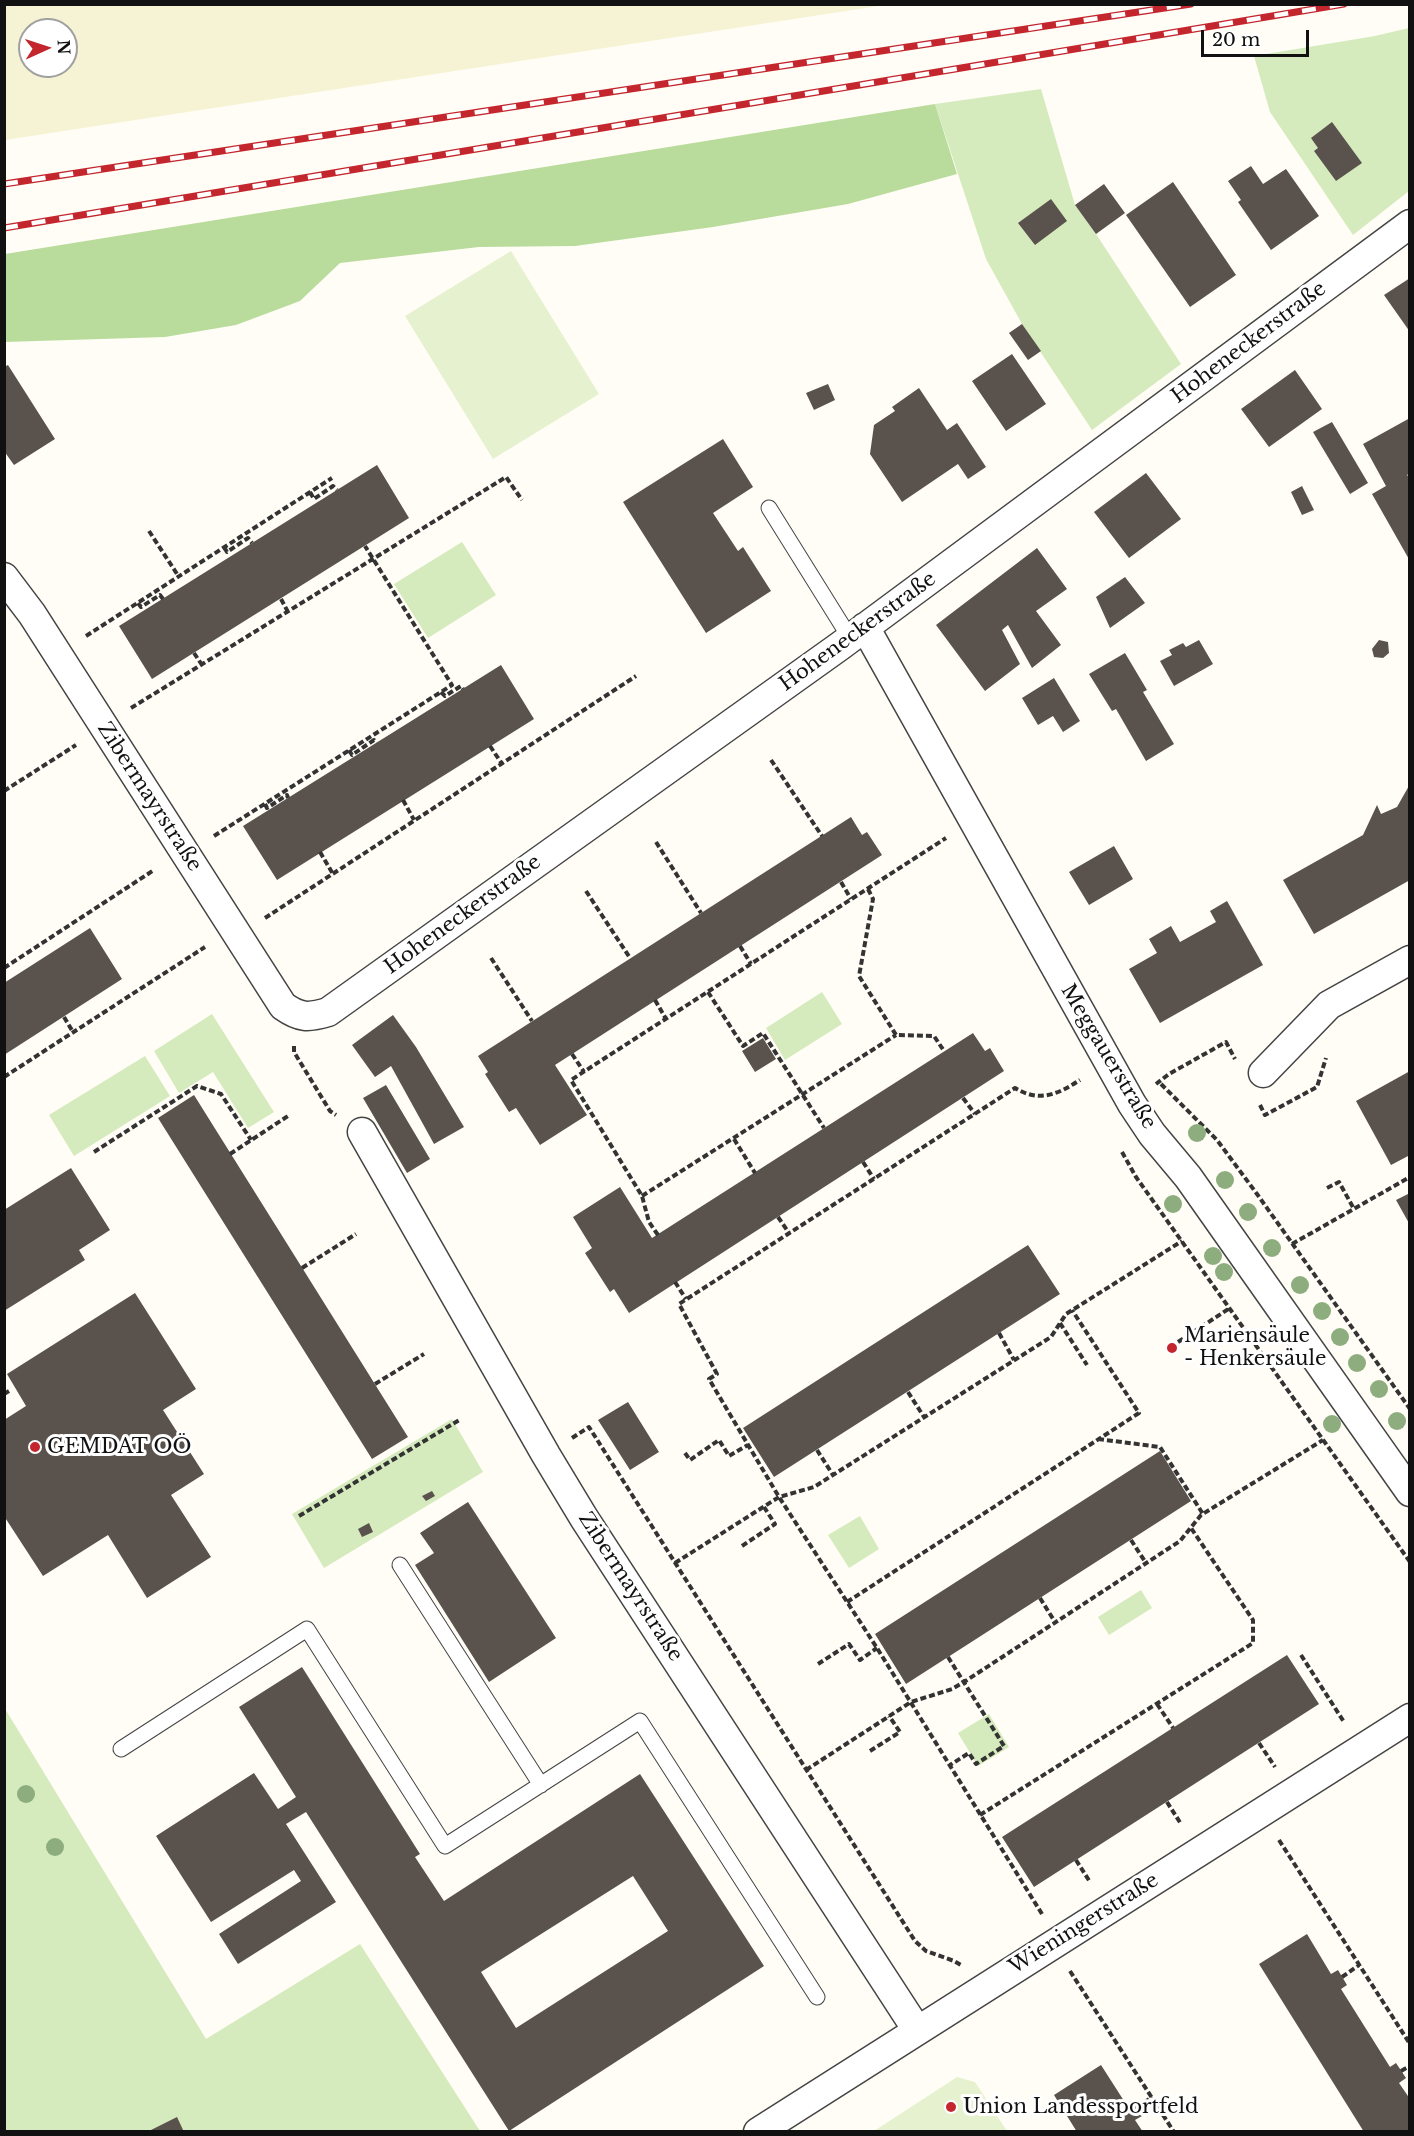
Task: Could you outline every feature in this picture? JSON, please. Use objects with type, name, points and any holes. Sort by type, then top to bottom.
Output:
[{"type":"street","name":"Hoheneckerstraße","points":[[295,1015],[312,1017],[328,1012],[857,633],[1410,224]]},
{"type":"street","name":"Zibermayrstraße","points":[[4,577],[32,614],[283,1006],[295,1015]]},
{"type":"street","name":"Meggauerstraße","points":[[857,633],[1132,1104],[1152,1134],[1209,1206],[1410,1492]]},
{"type":"street","points":[[1263,1073],[1329,1005],[1410,960]]},
{"type":"street","name":"Zibermayrstraße","points":[[362,1132],[584,1518],[917,2030]]},
{"type":"street","name":"Wieningerstraße","points":[[758,2132],[1410,1718]]},
{"type":"lane","points":[[769,508],[857,633]]},
{"type":"lane","points":[[400,1565],[541,1785]]},
{"type":"lane","points":[[121,1749],[307,1629],[446,1846],[640,1720],[817,1996]]},
{"type":"path","points":[[131,708],[506,477],[522,500]]},
{"type":"path","points":[[86,636],[332,478]]},
{"type":"path","points":[[310,492],[314,499],[333,486],[337,490]]},
{"type":"path","points":[[148,531],[178,577]]},
{"type":"path","points":[[224,547],[227,552],[249,538],[252,543]]},
{"type":"path","points":[[213,836],[452,685],[365,546]]},
{"type":"path","points":[[138,603],[141,607],[160,595],[163,599]]},
{"type":"path","points":[[280,599],[288,612]]},
{"type":"path","points":[[194,653],[202,665]]},
{"type":"path","points":[[264,919],[636,676]]},
{"type":"path","points":[[441,692],[445,696],[461,686],[463,689]]},
{"type":"path","points":[[349,750],[352,755],[374,740],[376,743]]},
{"type":"path","points":[[4,791],[76,745]]},
{"type":"path","points":[[490,746],[502,764]]},
{"type":"path","points":[[771,760],[822,836]]},
{"type":"path","points":[[265,804],[267,808],[286,795],[288,798]]},
{"type":"path","points":[[403,800],[414,820]]},
{"type":"path","points":[[658,1235],[649,1222],[642,1197],[572,1080],[946,838]]},
{"type":"path","points":[[656,842],[701,913]]},
{"type":"path","points":[[320,852],[333,874]]},
{"type":"path","points":[[4,969],[154,870]]},
{"type":"path","points":[[841,882],[851,899]]},
{"type":"path","points":[[867,889],[873,899],[860,976],[896,1035]]},
{"type":"path","points":[[586,891],[630,958]]},
{"type":"path","points":[[740,946],[752,964]]},
{"type":"path","points":[[4,1077],[205,947]]},
{"type":"path","points":[[491,958],[532,1021]]},
{"type":"path","points":[[708,992],[743,1046],[764,1033],[824,1128]]},
{"type":"path","points":[[655,1000],[666,1018]]},
{"type":"path","points":[[295,1015],[294,1052],[330,1111],[362,1132]]},
{"type":"path","points":[[64,1017],[73,1032]]},
{"type":"path","points":[[642,1197],[896,1035],[934,1036],[944,1051]]},
{"type":"path","points":[[1132,1104],[1169,1074],[1226,1042],[1247,1081],[1263,1073]]},
{"type":"path","points":[[572,1054],[584,1072]]},
{"type":"path","points":[[1153,1074],[1217,1140],[1410,1409]]},
{"type":"path","points":[[1043,1916],[877,1648],[779,1497],[709,1379],[717,1374],[679,1304],[1015,1088],[1024,1094],[1045,1097],[1081,1080]]},
{"type":"path","points":[[94,1152],[197,1086],[221,1094],[251,1140]]},
{"type":"path","points":[[963,1098],[975,1114]]},
{"type":"path","points":[[230,1154],[288,1116]]},
{"type":"path","points":[[734,1139],[755,1173]]},
{"type":"path","points":[[863,1162],[874,1179]]},
{"type":"path","points":[[1292,1244],[1410,1177]]},
{"type":"path","points":[[1327,1188],[1339,1182],[1354,1209]]},
{"type":"path","points":[[778,1217],[789,1233]]},
{"type":"path","points":[[302,1268],[356,1234]]},
{"type":"path","points":[[675,1563],[779,1497],[814,1487],[1051,1337],[1066,1314],[1182,1241]]},
{"type":"path","points":[[675,1282],[686,1300]]},
{"type":"path","points":[[1178,1342],[1230,1308]]},
{"type":"path","points":[[847,1602],[1139,1413],[1072,1310]]},
{"type":"path","points":[[1060,1323],[1087,1365]]},
{"type":"path","points":[[999,1333],[1014,1360]]},
{"type":"path","points":[[375,1384],[424,1354]]},
{"type":"path","points":[[908,1392],[924,1417]]},
{"type":"path","points":[[298,1516],[462,1419]]},
{"type":"path","points":[[546,1455],[589,1427],[915,1941],[926,1951],[954,1960],[962,1966]]},
{"type":"path","points":[[1098,1439],[1160,1447],[1203,1514]]},
{"type":"path","points":[[685,1453],[690,1460],[719,1440],[729,1456],[748,1444]]},
{"type":"path","points":[[806,1770],[911,1702],[952,1689],[964,1682],[1180,1541],[1203,1514],[1323,1440]]},
{"type":"path","points":[[817,1450],[833,1475]]},
{"type":"path","points":[[742,1546],[775,1524],[764,1507]]},
{"type":"path","points":[[980,1815],[1253,1643],[1253,1620],[1191,1528]]},
{"type":"path","points":[[1131,1540],[1146,1563]]},
{"type":"path","points":[[1040,1598],[1055,1622]]},
{"type":"path","points":[[818,1664],[849,1644],[860,1660],[877,1648]]},
{"type":"path","points":[[1301,1656],[1346,1725]]},
{"type":"path","points":[[948,1657],[1004,1746],[976,1764],[969,1753],[950,1765]]},
{"type":"path","points":[[1157,1704],[1173,1728]]},
{"type":"path","points":[[870,1751],[900,1732],[889,1716]]},
{"type":"path","points":[[1258,1743],[1276,1769]]},
{"type":"path","points":[[1167,1802],[1183,1828]]},
{"type":"path","points":[[1261,1812],[1410,2044]]},
{"type":"path","points":[[1076,1860],[1091,1885]]},
{"type":"path","points":[[1053,1944],[1174,2132]]},
{"type":"path","points":[[1342,1977],[1359,1965]]},
{"type":"path","points":[[1401,2071],[1410,2066]]},
{"type":"path","points":[[1137,2108],[1152,2097]]},
{"type":"shaded area","points":[[5,4],[885,5],[5,140]]},
{"type":"green space","points":[[1409,28],[1409,191],[1353,235],[1270,112],[1254,56],[1375,36]]},
{"type":"green space","points":[[1041,89],[1075,205],[1181,364],[1092,430],[1022,324],[986,259],[935,104]]},
{"type":"green space","points":[[935,104],[957,174],[848,204],[713,227],[575,246],[479,247],[340,263],[300,301],[236,325],[165,337],[5,342],[5,254]]},
{"type":"green space","points":[[511,251],[599,394],[493,459],[405,316]]},
{"type":"green space","points":[[462,542],[496,595],[428,638],[394,584]]},
{"type":"green space","points":[[822,992],[842,1024],[785,1060],[766,1028]]},
{"type":"green space","points":[[212,1014],[274,1112],[248,1128],[213,1072],[179,1093],[154,1051]]},
{"type":"green space","points":[[145,1056],[170,1096],[74,1156],[49,1115]]},
{"type":"green space","points":[[452,1419],[483,1472],[324,1568],[292,1514]]},
{"type":"green space","points":[[860,1516],[879,1549],[849,1568],[828,1535]]},
{"type":"green space","points":[[1141,1590],[1152,1608],[1109,1635],[1098,1617]]},
{"type":"green space","points":[[4,1707],[206,2039],[360,1944],[480,2131],[5,2131]]},
{"type":"green space","points":[[989,1714],[1009,1747],[978,1766],[958,1733]]},
{"type":"green space","name":"Union Landessportfeld","points":[[957,2077],[975,2082],[1007,2131],[874,2131]]},
{"type":"building","points":[[1332,122],[1362,163],[1336,181],[1314,151],[1318,148],[1311,138]]},
{"type":"building","points":[[1251,166],[1263,184],[1286,169],[1319,216],[1271,250],[1238,202],[1241,200],[1228,181]]},
{"type":"building","points":[[1173,182],[1236,275],[1190,307],[1126,215]]},
{"type":"building","points":[[1104,184],[1125,213],[1096,234],[1075,205]]},
{"type":"building","points":[[1051,199],[1067,221],[1035,245],[1018,223]]},
{"type":"building","points":[[1410,278],[1410,332],[1384,295]]},
{"type":"building","points":[[1022,324],[1041,351],[1028,360],[1009,333]]},
{"type":"building","points":[[1012,354],[1046,404],[1006,431],[972,381]]},
{"type":"building","points":[[8,365],[55,439],[14,465],[4,451],[4,367]]},
{"type":"building","points":[[1295,370],[1322,409],[1269,447],[1241,409]]},
{"type":"building","points":[[828,384],[835,400],[814,410],[806,393]]},
{"type":"building","points":[[919,388],[947,430],[957,423],[986,467],[968,479],[958,464],[902,502],[870,454],[874,425],[895,411],[892,407]]},
{"type":"building","points":[[1410,418],[1410,473],[1407,475],[1410,478],[1410,561],[1372,494],[1386,486],[1363,444]]},
{"type":"building","points":[[1332,422],[1368,483],[1350,494],[1313,432]]},
{"type":"building","points":[[723,439],[753,487],[713,513],[738,551],[743,547],[771,591],[706,633],[623,502]]},
{"type":"building","points":[[377,465],[409,518],[152,679],[119,626]]},
{"type":"building","points":[[1146,473],[1181,519],[1129,558],[1094,512]]},
{"type":"building","points":[[1302,486],[1314,510],[1302,515],[1291,492]]},
{"type":"building","points":[[1037,548],[1067,589],[1036,611],[1061,645],[1032,668],[1008,625],[1002,630],[1020,664],[985,691],[936,625]]},
{"type":"building","points":[[1125,577],[1145,603],[1110,628],[1096,597]]},
{"type":"building","points":[[1199,640],[1213,664],[1174,686],[1160,661],[1172,655],[1169,650],[1183,643],[1186,647]]},
{"type":"building","points":[[1379,640],[1388,642],[1389,653],[1383,658],[1374,657],[1372,649]]},
{"type":"building","points":[[1125,653],[1147,690],[1143,692],[1174,744],[1146,761],[1116,709],[1112,711],[1089,674]]},
{"type":"building","points":[[501,665],[534,719],[277,880],[243,826]]},
{"type":"building","points":[[1054,678],[1080,721],[1063,732],[1053,716],[1038,725],[1022,698]]},
{"type":"building","points":[[1410,784],[1410,880],[1314,934],[1283,880],[1363,835],[1377,805],[1381,814],[1397,807]]},
{"type":"building","points":[[851,817],[862,835],[867,832],[882,855],[555,1065],[587,1115],[540,1145],[516,1108],[509,1112],[485,1074],[488,1072],[478,1056]]},
{"type":"building","points":[[1114,846],[1133,879],[1089,905],[1069,872]]},
{"type":"building","points":[[1227,901],[1263,965],[1160,1023],[1129,969],[1157,953],[1149,939],[1171,926],[1180,942],[1216,922],[1210,911]]},
{"type":"building","points":[[90,928],[122,979],[4,1055],[4,983]]},
{"type":"building","points":[[393,1015],[416,1047],[464,1127],[434,1144],[391,1066],[375,1077],[352,1045]]},
{"type":"building","points":[[973,1033],[985,1051],[990,1048],[1004,1071],[629,1313],[614,1289],[610,1292],[585,1253],[592,1248],[573,1217],[620,1187],[652,1238]]},
{"type":"building","points":[[763,1038],[776,1059],[755,1072],[742,1051]]},
{"type":"building","points":[[1410,1071],[1410,1155],[1391,1165],[1356,1101]]},
{"type":"building","points":[[386,1085],[430,1159],[407,1173],[363,1098]]},
{"type":"building","points":[[194,1095],[408,1437],[372,1459],[158,1118]]},
{"type":"building","points":[[71,1168],[110,1230],[79,1250],[85,1260],[4,1311],[4,1210]]},
{"type":"building","points":[[1410,1193],[1410,1225],[1396,1200]]},
{"type":"building","points":[[1028,1245],[1060,1294],[774,1477],[743,1428]]},
{"type":"building","points":[[135,1293],[196,1389],[163,1410],[204,1474],[171,1495],[211,1557],[147,1598],[108,1535],[43,1576],[4,1516],[4,1420],[26,1406],[7,1374]]},
{"type":"building","points":[[628,1402],[659,1452],[630,1470],[598,1420]]},
{"type":"building","points":[[1160,1451],[1191,1501],[906,1684],[875,1634]]},
{"type":"building","points":[[432,1491],[435,1496],[426,1501],[422,1496]]},
{"type":"building","points":[[468,1502],[556,1638],[489,1682],[415,1565],[434,1553],[420,1533]]},
{"type":"building","points":[[369,1523],[373,1532],[362,1537],[358,1529]]},
{"type":"building","points":[[1287,1655],[1319,1704],[1034,1887],[1002,1837]]},
{"type":"building","points":[[302,1667],[420,1854],[415,1857],[444,1901],[640,1774],[764,1966],[509,2131],[306,1812],[286,1824],[336,1902],[238,1964],[219,1934],[301,1881],[294,1870],[211,1922],[156,1836],[254,1773],[278,1809],[296,1797],[239,1707]],"holes":[[[633,1876],[668,1931],[516,2028],[481,1972]]]},
{"type":"building","points":[[1307,1934],[1331,1974],[1338,1970],[1347,1985],[1341,1989],[1390,2067],[1396,2063],[1406,2078],[1399,2083],[1410,2099],[1410,2132],[1364,2132],[1259,1964]]},
{"type":"building","points":[[1101,2065],[1126,2104],[1132,2100],[1142,2116],[1135,2120],[1143,2132],[1077,2132],[1054,2095]]},
{"type":"building","points":[[177,2117],[184,2132],[147,2132]]},
{"type":"railway","points":[[4,184],[1191,4]]},
{"type":"railway","points":[[4,228],[1344,4]]},
{"type":"place","name":"Mariensäule - Henkersäule","points":[[1172,1348]]},
{"type":"place","name":"GEMDAT OÖ","points":[[35,1447]]},
{"type":"place","name":"Union Landessportfeld","points":[[951,2107]]}]
